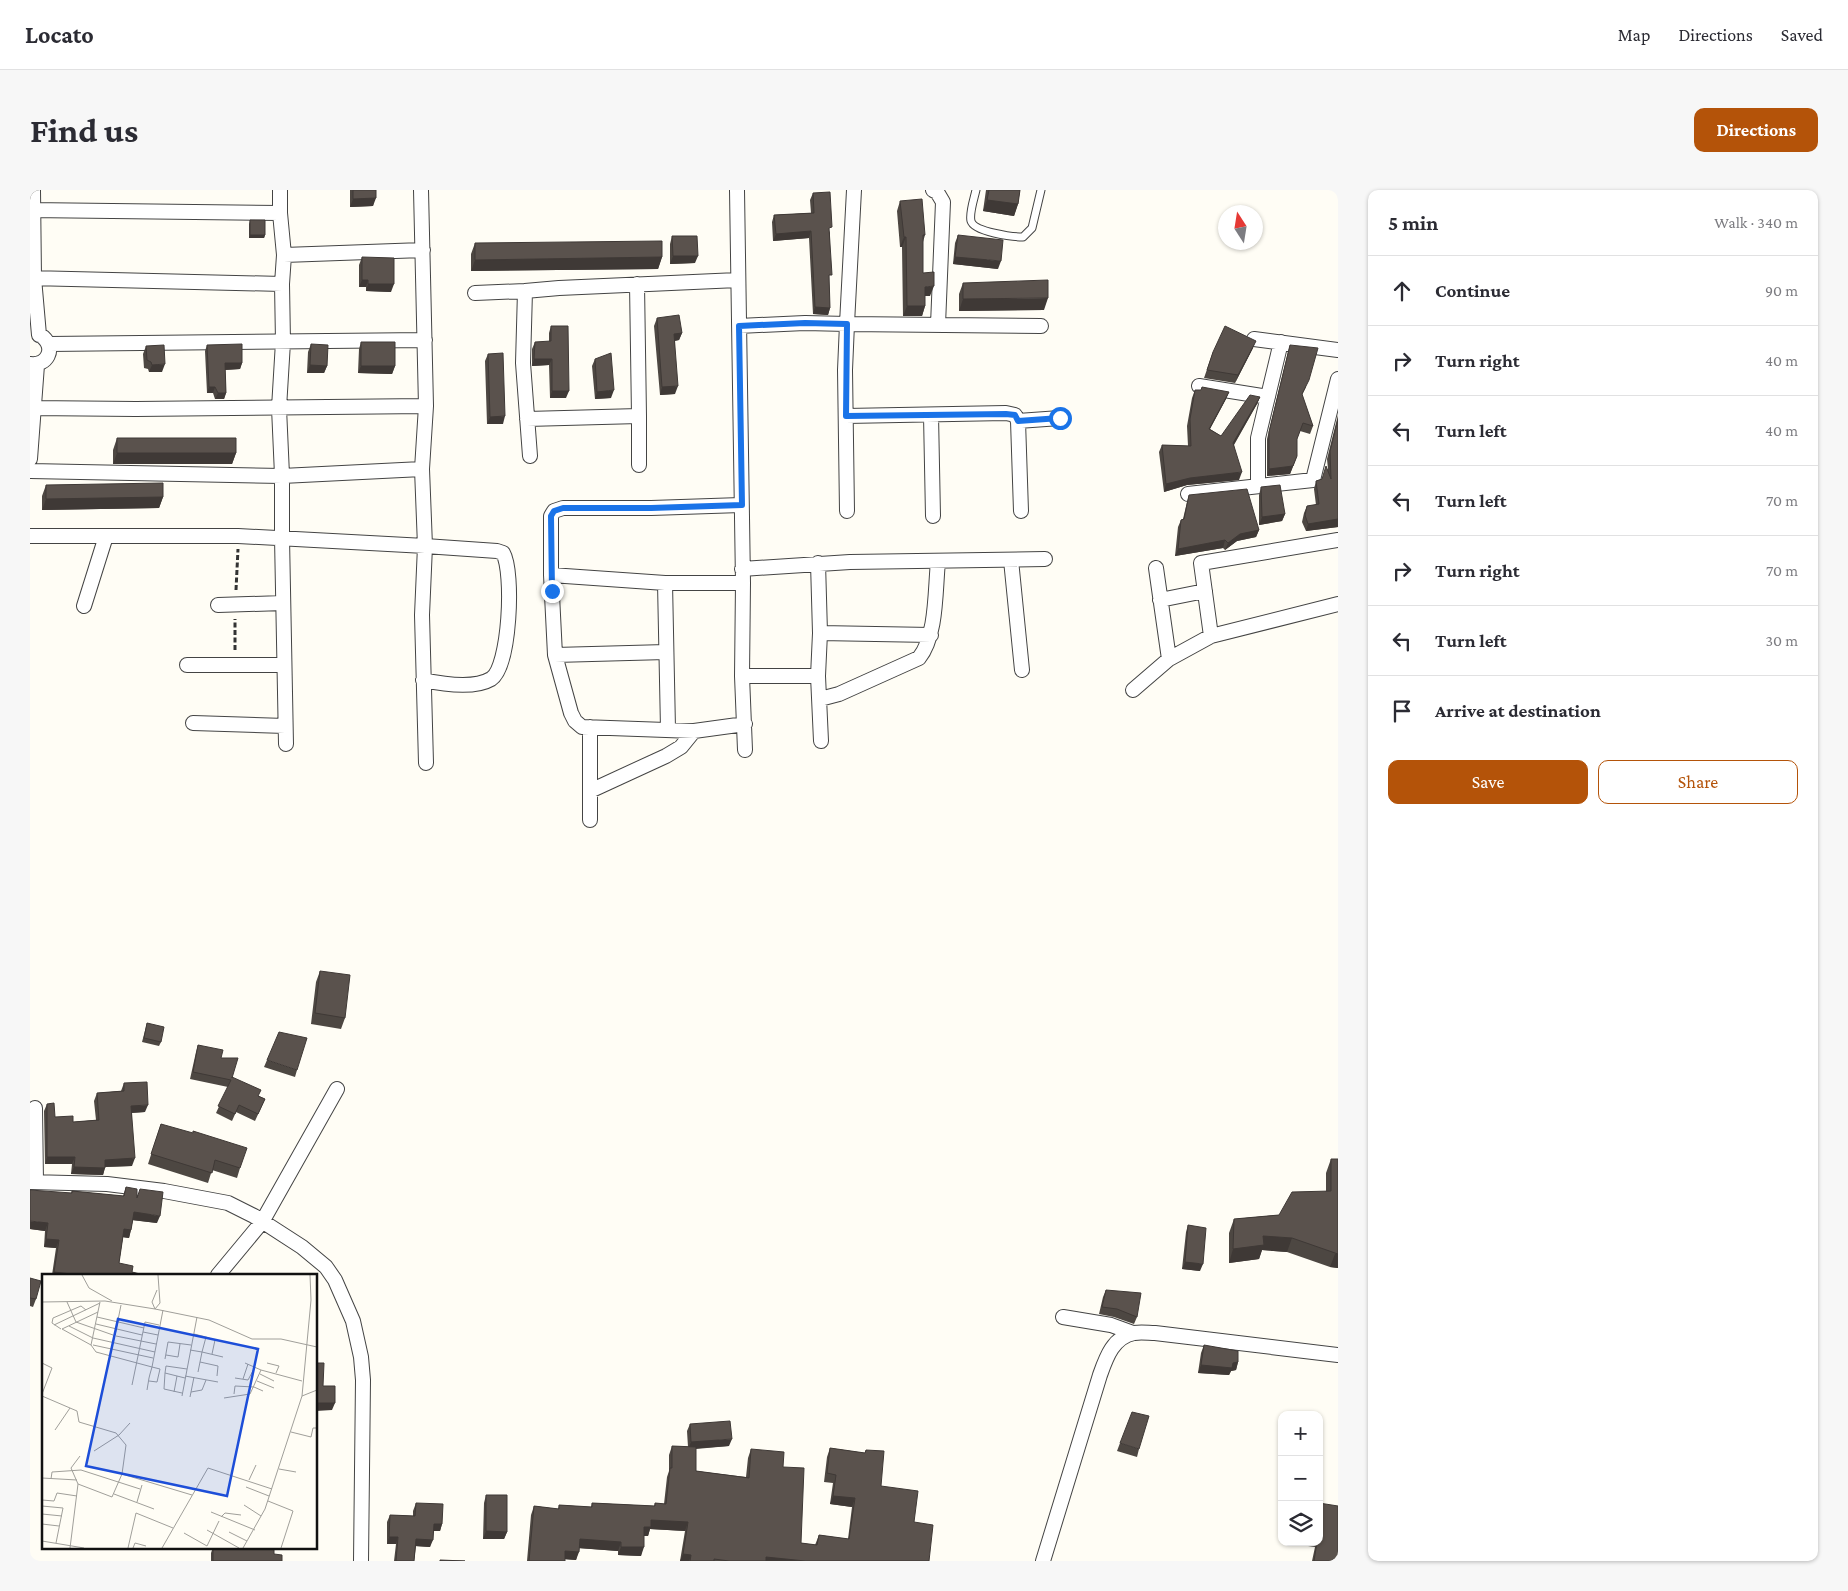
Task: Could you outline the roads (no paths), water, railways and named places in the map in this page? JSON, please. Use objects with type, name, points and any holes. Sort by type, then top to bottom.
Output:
[{"type":"street","points":[[30,459],[33,364],[43,362],[48,357],[50,350],[39,338],[32,278],[33,190]]},
{"type":"street","points":[[280,190],[284,254],[282,284],[283,342],[279,408],[282,476],[286,744]]},
{"type":"street","points":[[421,190],[426,406],[422,469],[425,546],[422,615],[426,763]]},
{"type":"street","points":[[736,190],[743,576],[742,676],[746,750]]},
{"type":"street","points":[[847,511],[847,324],[854,190]]},
{"type":"street","points":[[933,190],[937,192],[942,202],[938,325]]},
{"type":"street","points":[[32,210],[280,213]]},
{"type":"street","points":[[284,254],[423,250]]},
{"type":"street","points":[[32,278],[282,284]]},
{"type":"street","points":[[475,293],[738,280]]},
{"type":"street","points":[[637,284],[639,464]]},
{"type":"street","points":[[525,291],[523,363],[530,456]]},
{"type":"street","points":[[739,326],[805,323],[1041,326]]},
{"type":"street","points":[[39,338],[283,342],[425,340]]},
{"type":"street","points":[[1254,339],[1338,350]]},
{"type":"street","points":[[1258,486],[1258,438],[1282,342]]},
{"type":"street","points":[[1188,494],[1313,480],[1338,379]]},
{"type":"street","points":[[1199,386],[1268,397]]},
{"type":"street","points":[[32,408],[426,406]]},
{"type":"street","points":[[931,415],[933,516]]},
{"type":"street","points":[[846,416],[1015,415],[1018,421],[1022,511]]},
{"type":"street","points":[[527,419],[639,416]]},
{"type":"street","points":[[1018,421],[1060,418]]},
{"type":"street","points":[[30,471],[282,476],[422,469]]},
{"type":"street","points":[[742,505],[563,508],[554,511],[551,516],[551,575],[555,656],[571,713],[578,724],[582,727],[694,731],[745,724]]},
{"type":"street","points":[[30,536],[238,536],[425,546],[503,553],[509,566],[508,636],[498,673],[491,679],[480,683],[446,685],[423,680]]},
{"type":"street","points":[[84,606],[106,536]]},
{"type":"street","points":[[1211,636],[1201,563],[1338,540]]},
{"type":"street","points":[[551,575],[665,583],[743,576],[818,564],[1045,559]]},
{"type":"street","points":[[1011,560],[1022,670]]},
{"type":"street","points":[[820,699],[840,694],[919,658],[925,650],[931,635],[938,562]]},
{"type":"street","points":[[818,564],[820,633],[818,676],[821,741]]},
{"type":"street","points":[[1156,568],[1169,659]]},
{"type":"street","points":[[665,583],[668,729]]},
{"type":"street","points":[[1160,600],[1205,591]]},
{"type":"street","points":[[218,605],[283,603]]},
{"type":"street","points":[[1133,690],[1169,659],[1211,636],[1338,604]]},
{"type":"street","points":[[820,633],[931,635]]},
{"type":"street","points":[[555,656],[666,652]]},
{"type":"street","points":[[187,665],[284,665]]},
{"type":"street","points":[[742,676],[818,676]]},
{"type":"street","points":[[193,723],[285,726]]},
{"type":"street","points":[[590,727],[590,820]]},
{"type":"street","points":[[590,791],[666,756],[680,747],[694,731]]},
{"type":"street","points":[[219,1274],[258,1219],[336,1089]]},
{"type":"street","points":[[35,1108],[33,1182],[107,1184],[164,1191],[228,1203],[258,1219],[302,1247],[326,1267],[341,1291],[353,1321],[361,1357],[363,1380],[361,1561],[371,1561]]},
{"type":"street","points":[[1063,1317],[1111,1325],[1134,1333],[1155,1333],[1338,1355]]},
{"type":"street","points":[[1043,1561],[1107,1356],[1117,1341],[1134,1333]]},
{"type":"lane","points":[[976,190],[971,215],[974,226],[979,229],[1023,237],[1032,228],[1041,190]]}]
